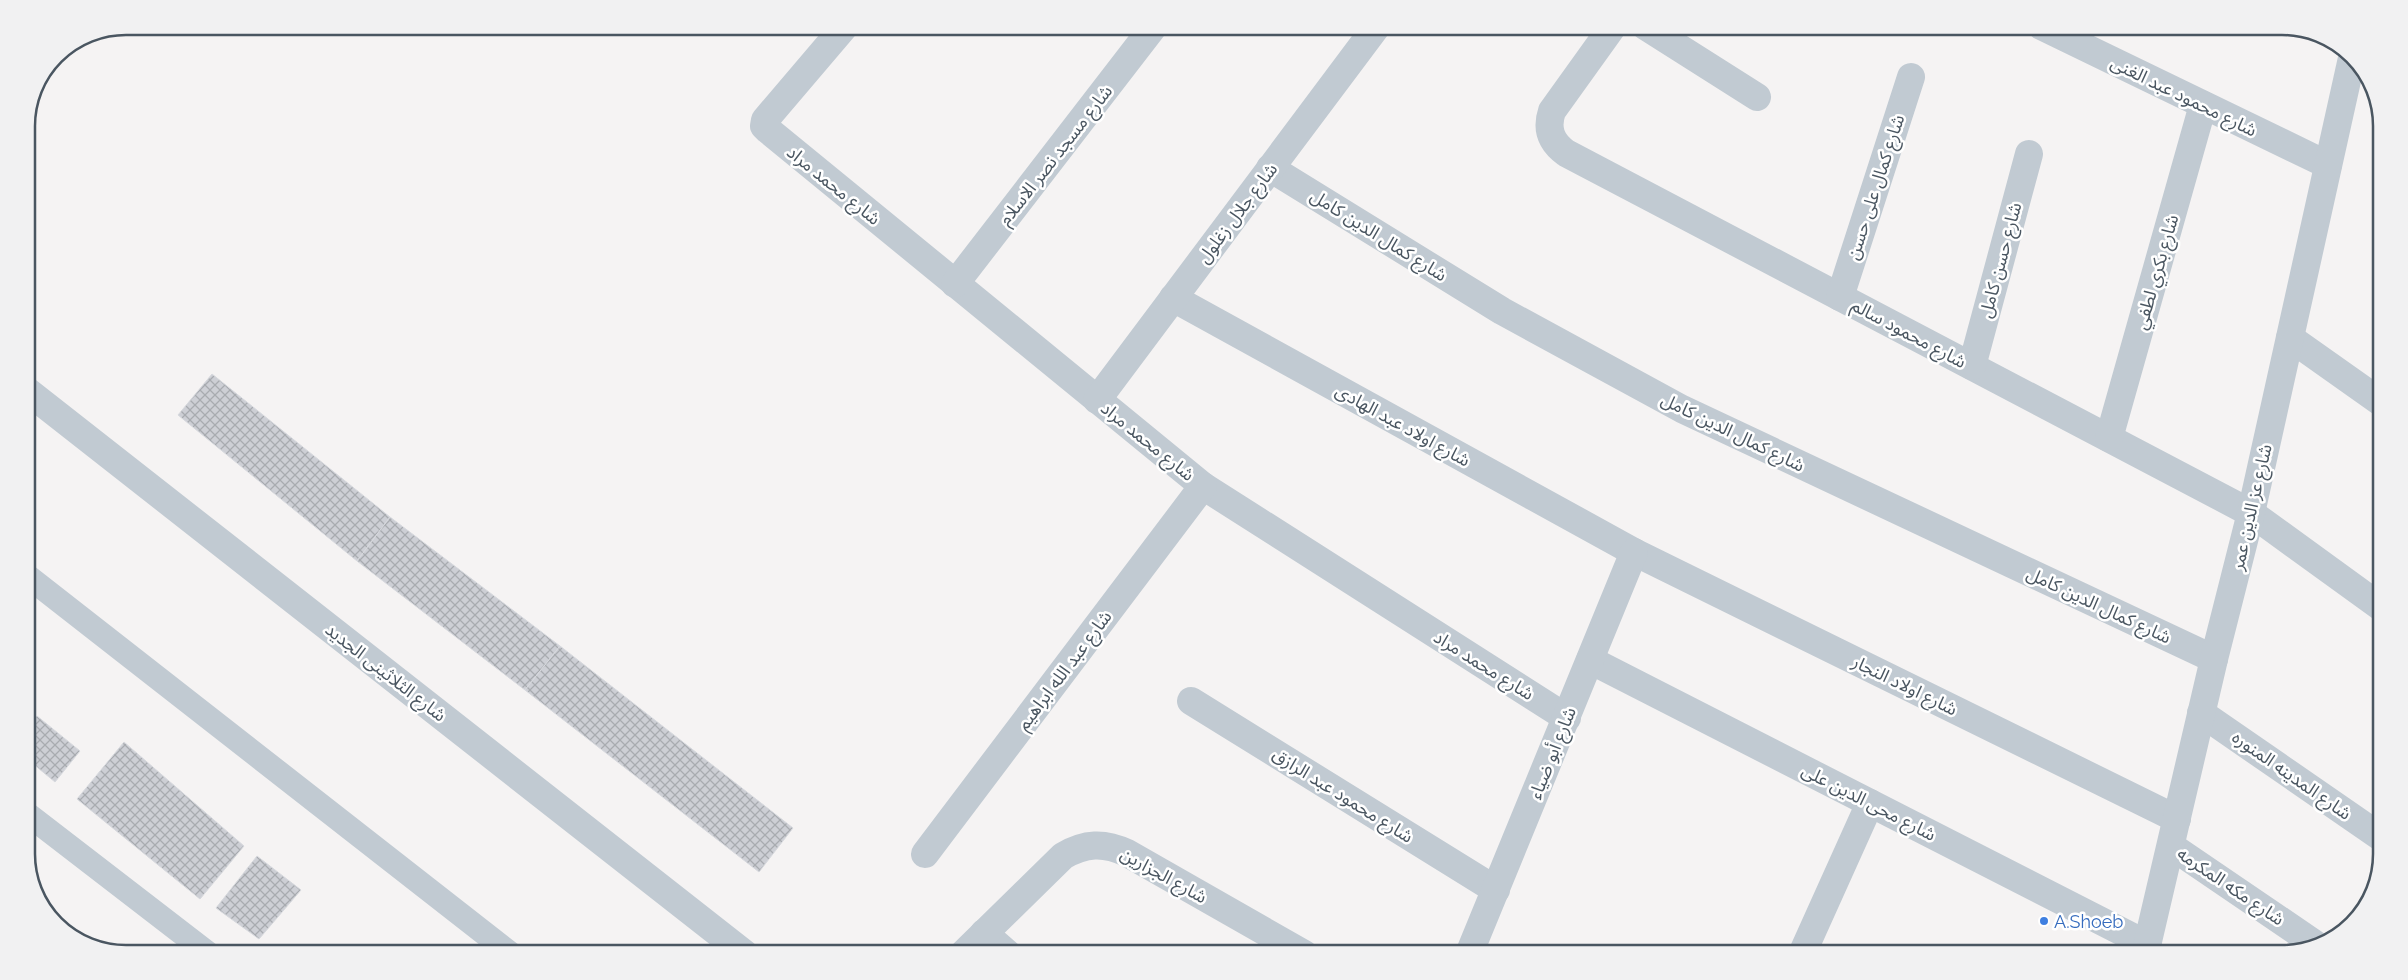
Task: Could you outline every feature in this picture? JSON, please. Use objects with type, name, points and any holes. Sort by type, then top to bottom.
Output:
[{"type":"street","name":"شارع محمد مراد","points":[[837,35],[765,120],[764,126],[768,130],[1203,486],[1566,718]]},
{"type":"street","name":"شارع مسجد نصر الاسلام","points":[[955,284],[1147,35]]},
{"type":"street","name":"شارع جلال زغلول","points":[[1097,400],[1370,35]]},
{"type":"street","name":"شارع محمود سالم","points":[[1607,35],[1552,111],[1549,126],[1551,137],[1557,146],[1566,153],[2251,513],[2373,601]]},
{"type":"street","points":[[1659,35],[1757,96]]},
{"type":"street","name":"شارع محمود عبد الغنى","points":[[2059,35],[2328,165]]},
{"type":"street","name":"شارع عز الدين عمر","points":[[2148,945],[2214,660],[2251,513],[2350,67]]},
{"type":"street","name":"شارع كمال على حسن","points":[[1840,297],[1911,77]]},
{"type":"street","name":"شارع بكري لطفي","points":[[2109,438],[2203,105]]},
{"type":"street","name":"شارع حسن كامل","points":[[1972,366],[2029,154]]},
{"type":"street","name":"شارع كمال الدين كامل","points":[[1270,168],[1502,311],[1682,409],[2214,660]]},
{"type":"street","name":"شارع اولاد عبد الهادى","points":[[1173,298],[1634,552]]},
{"type":"street","points":[[2290,338],[2373,397]]},
{"type":"street","name":"شارع الثلاثينى الجديد","points":[[35,397],[734,945]]},
{"type":"street","name":"شارع عبد الله ابراهيم","points":[[925,854],[1203,486]]},
{"type":"street","name":"شارع أبو ضياء","points":[[1474,945],[1634,552]]},
{"type":"street","name":"شارع اولاد النجار","points":[[1634,552],[2177,819]]},
{"type":"street","name":"شارع محى الدين على","points":[[1590,660],[1870,803],[2139,945]]},
{"type":"street","name":"شارع محمود عبد الرازق","points":[[1190,701],[1496,890]]},
{"type":"street","name":"شارع المدينه المنوره","points":[[2202,713],[2373,832]]},
{"type":"street","points":[[1806,945],[1870,803]]},
{"type":"street","name":"شارع الجزارين","points":[[972,945],[1063,856],[1074,850],[1101,845],[1114,847],[1127,853],[1288,945]]},
{"type":"street","name":"شارع مكه المكرمه","points":[[2171,846],[2310,941]]},
{"type":"street","points":[[984,933],[998,945]]},
{"type":"lane","points":[[35,582],[499,945]]},
{"type":"lane","points":[[35,820],[197,945]]},
{"type":"building","points":[[212,374],[390,517],[357,561],[178,415]]},
{"type":"building","points":[[390,517],[560,646],[525,690],[357,561]]},
{"type":"building","points":[[560,646],[793,828],[759,872],[525,690]]},
{"type":"building","points":[[37,716],[80,751],[55,782],[35,765],[35,718]]},
{"type":"building","points":[[124,742],[244,846],[200,899],[77,799]]},
{"type":"building","points":[[257,856],[301,890],[259,939],[216,908]]},
{"type":"place","name":"A.Shoeb","points":[[2044,921]]}]
